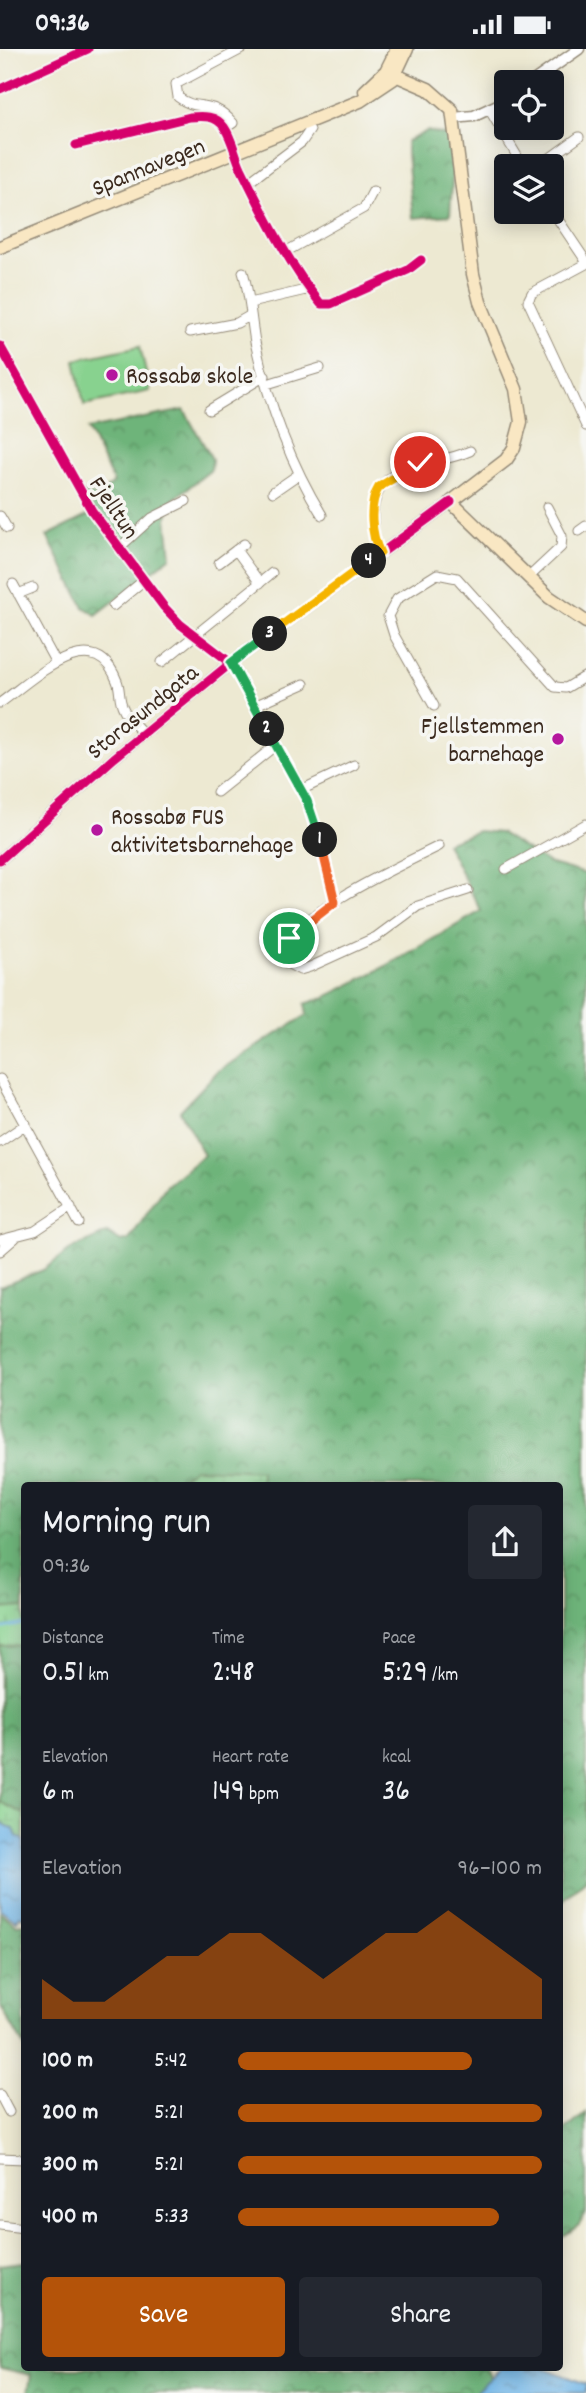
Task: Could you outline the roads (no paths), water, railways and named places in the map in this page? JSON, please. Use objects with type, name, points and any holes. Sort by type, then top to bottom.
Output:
[{"type":"main road","points":[[392,74],[397,49]]},
{"type":"main road","points":[[392,74],[407,49]]},
{"type":"main road","points":[[392,74],[428,89],[453,114]]},
{"type":"main road","name":"Spannavegen","points":[[0,247],[235,154],[349,104],[392,74]]},
{"type":"main road","name":"Storasundgata","points":[[451,502],[506,460],[514,448],[521,422],[516,389],[480,302],[473,274],[453,114]]},
{"type":"main road","points":[[451,502],[559,606],[586,622]]},
{"type":"street","points":[[242,49],[176,84],[176,92],[182,101],[214,106],[229,125],[235,154],[249,182],[287,251],[321,304],[331,304],[408,270],[421,260]]},
{"type":"street","points":[[549,70],[579,49]]},
{"type":"street","points":[[453,114],[474,116],[494,106]]},
{"type":"street","points":[[484,110],[515,154]]},
{"type":"street","points":[[76,145],[190,117],[205,116],[229,125]]},
{"type":"street","points":[[249,182],[302,142],[310,130]]},
{"type":"street","points":[[556,154],[579,137]]},
{"type":"street","points":[[287,251],[364,208],[373,191]]},
{"type":"street","points":[[561,224],[586,262],[532,293],[528,301],[586,426]]},
{"type":"street","points":[[243,272],[266,380],[299,474],[322,515]]},
{"type":"street","points":[[250,303],[310,289]]},
{"type":"street","points":[[190,332],[237,323],[251,315]]},
{"type":"street","name":"Fjelltun","points":[[0,346],[85,500],[119,548],[164,607],[194,635],[231,663]]},
{"type":"street","points":[[209,410],[266,380],[320,368]]},
{"type":"street","points":[[380,553],[373,533],[374,499],[379,487],[412,465],[445,461],[470,451]]},
{"type":"street","points":[[273,492],[299,474]]},
{"type":"street","name":"Fjelltun","points":[[119,548],[152,518],[186,501]]},
{"type":"street","name":"Storasundgata","points":[[0,860],[144,733],[231,663],[451,502]]},
{"type":"street","points":[[529,577],[561,547],[562,536],[548,507]]},
{"type":"street","points":[[0,516],[7,527]]},
{"type":"street","points":[[219,563],[240,547],[260,583]]},
{"type":"street","points":[[162,663],[272,573]]},
{"type":"street","points":[[434,706],[394,635],[388,616],[397,599],[437,574],[457,578],[555,687],[566,688],[586,676]]},
{"type":"street","points":[[113,606],[143,580]]},
{"type":"street","points":[[13,584],[55,661]]},
{"type":"street","points":[[18,594],[33,587]]},
{"type":"street","points":[[0,703],[55,661],[80,655],[102,660],[117,678],[122,707],[144,733]]},
{"type":"street","points":[[231,663],[301,790],[315,823],[335,902]]},
{"type":"street","points":[[254,706],[304,684]]},
{"type":"street","points":[[217,792],[276,745]]},
{"type":"street","points":[[301,790],[354,765]]},
{"type":"street","points":[[506,869],[586,824]]},
{"type":"street","points":[[439,846],[335,902],[289,938],[282,955],[292,968],[300,970],[310,967],[376,937],[418,905],[468,890]]},
{"type":"street","points":[[0,1079],[4,1096],[26,1124],[79,1223]]},
{"type":"street","points":[[0,1142],[26,1124]]},
{"type":"street","points":[[0,1240],[44,1226],[71,1207]]},
{"type":"street","points":[[0,1251],[15,1237]]},
{"type":"street","points":[[0,2095],[9,2112]]},
{"type":"street","points":[[0,2158],[21,2159]]},
{"type":"street","points":[[0,2225],[21,2228]]},
{"type":"water","points":[[0,1822],[14,1829],[21,1838],[21,1916],[17,1921],[0,1909]]},
{"type":"water","points":[[498,2371],[553,2371],[586,2384],[586,2393],[474,2393]]},
{"type":"waterway","points":[[0,1629],[21,1625]]},
{"type":"place","name":"Rossabø skole","points":[[112,375]]},
{"type":"place","name":"Fjellstemmen barnehage","points":[[558,739]]},
{"type":"place","name":"Rossabø FUS aktivitetsbarnehage","points":[[97,830]]}]
